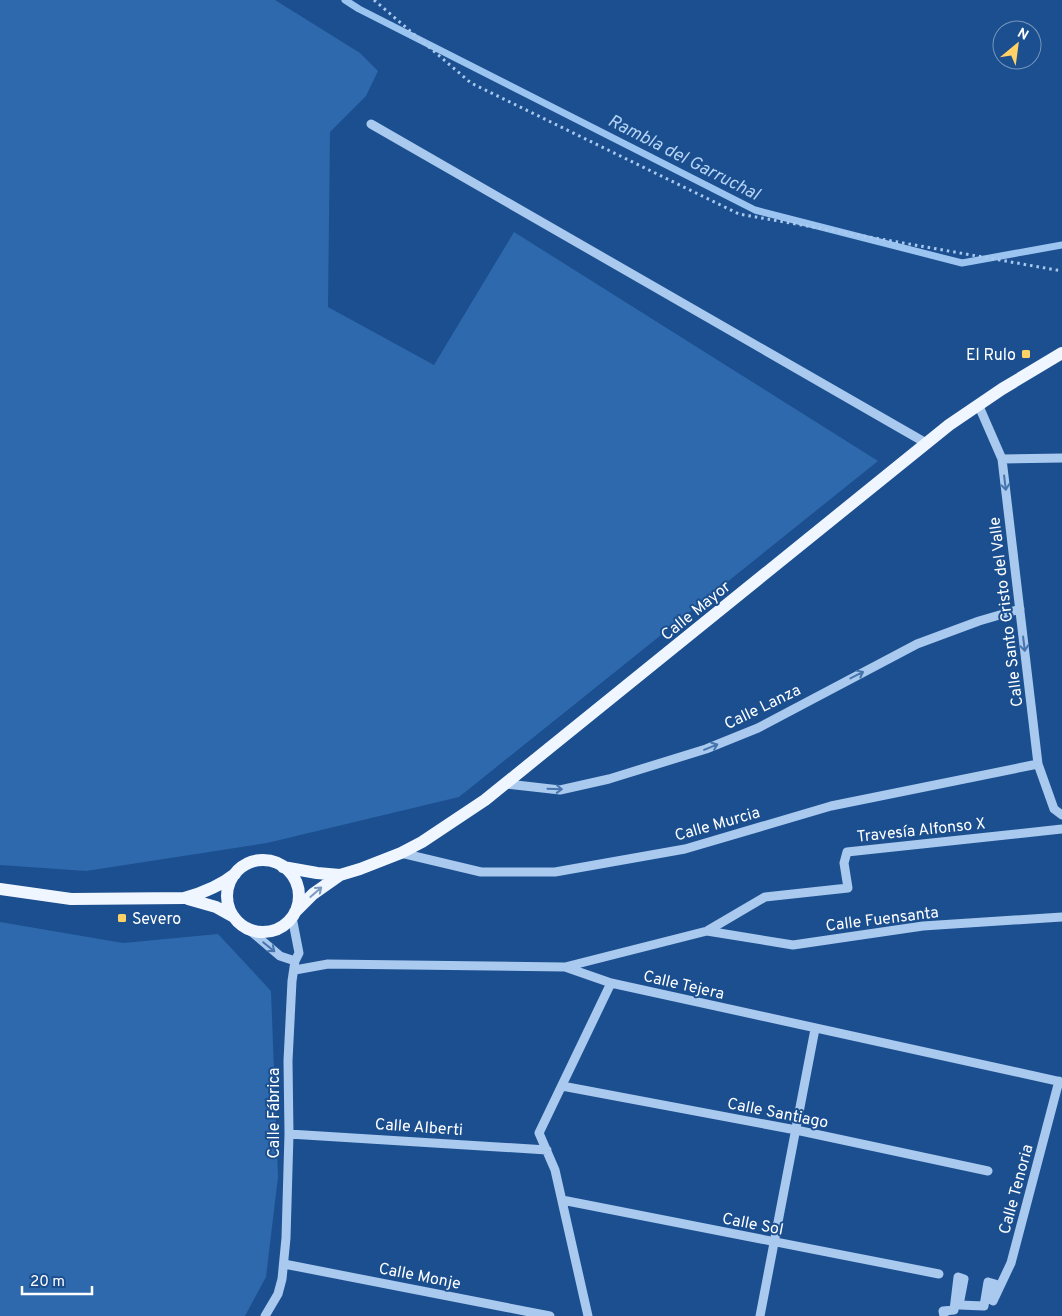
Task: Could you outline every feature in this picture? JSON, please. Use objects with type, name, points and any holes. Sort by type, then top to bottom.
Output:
[{"type":"main road","name":"Calle Mayor","points":[[294,915],[313,894],[340,875],[367,867],[401,853],[438,832],[507,784],[926,443],[978,404],[1062,353]]},
{"type":"main road","points":[[0,889],[71,899],[184,898],[216,907],[234,917],[246,928],[266,932],[276,930],[285,925],[294,915],[299,896],[294,879],[282,867],[266,861],[257,861],[249,864],[227,881],[209,890],[184,898]]},
{"type":"main road","name":"Calle Mayor","points":[[282,867],[340,875]]},
{"type":"main road","points":[[234,917],[227,895],[231,880],[235,874]]},
{"type":"street","points":[[371,124],[926,443]]},
{"type":"street","name":"Calle Santo Cristo del Valle","points":[[978,404],[1002,459],[1038,764],[1054,809],[1062,815]]},
{"type":"street","points":[[1002,459],[1062,458]]},
{"type":"street","name":"Calle Lanza","points":[[507,784],[560,790],[609,779],[706,749],[758,728],[917,644],[979,621],[1020,609]]},
{"type":"street","name":"Calle Murcia","points":[[401,853],[481,872],[555,872],[685,849],[831,806],[1038,764]]},
{"type":"street","name":"Travesía Alfonso X","points":[[565,967],[707,931],[765,897],[848,888],[844,863],[847,852],[1062,829]]},
{"type":"street","name":"Calle Fábrica","points":[[265,1316],[278,1294],[284,1264],[288,1198],[288,1061],[292,981],[299,953],[294,915]]},
{"type":"street","name":"Calle Fuensanta","points":[[707,931],[792,945],[923,926],[1062,916]]},
{"type":"street","points":[[246,928],[295,966]]},
{"type":"street","name":"Calle Tejera","points":[[295,966],[328,964],[565,967],[611,983],[1061,1082]]},
{"type":"street","points":[[588,1316],[555,1170],[539,1133],[611,983]]},
{"type":"street","points":[[760,1316],[815,1028]]},
{"type":"street","name":"Calle Tenoria","points":[[944,1316],[943,1311],[954,1310],[958,1277],[964,1279],[959,1305],[984,1306],[988,1282],[995,1284],[993,1301],[1011,1263],[1061,1082]]},
{"type":"street","name":"Calle Santiago","points":[[562,1086],[796,1130],[988,1171]]},
{"type":"street","name":"Calle Alberti","points":[[289,1134],[547,1150]]},
{"type":"street","name":"Calle Sol","points":[[562,1200],[939,1274]]},
{"type":"street","name":"Calle Monje","points":[[284,1264],[550,1316]]},
{"type":"path","points":[[374,0],[471,84],[738,214],[1062,271]]},
{"type":"shaded area","points":[[0,0],[275,0],[360,53],[378,71],[366,96],[330,132],[328,307],[434,365],[514,232],[878,461],[459,797],[267,843],[86,871],[0,865]]},
{"type":"shaded area","points":[[0,922],[123,943],[218,934],[271,991],[278,1177],[266,1277],[245,1316],[0,1316]]},
{"type":"waterway","name":"Rambla del Garruchal","points":[[345,0],[359,9],[755,210],[962,263],[1062,245]]},
{"type":"place","name":"El Rulo","points":[[1026,354]]},
{"type":"place","name":"Severo","points":[[122,918]]}]
